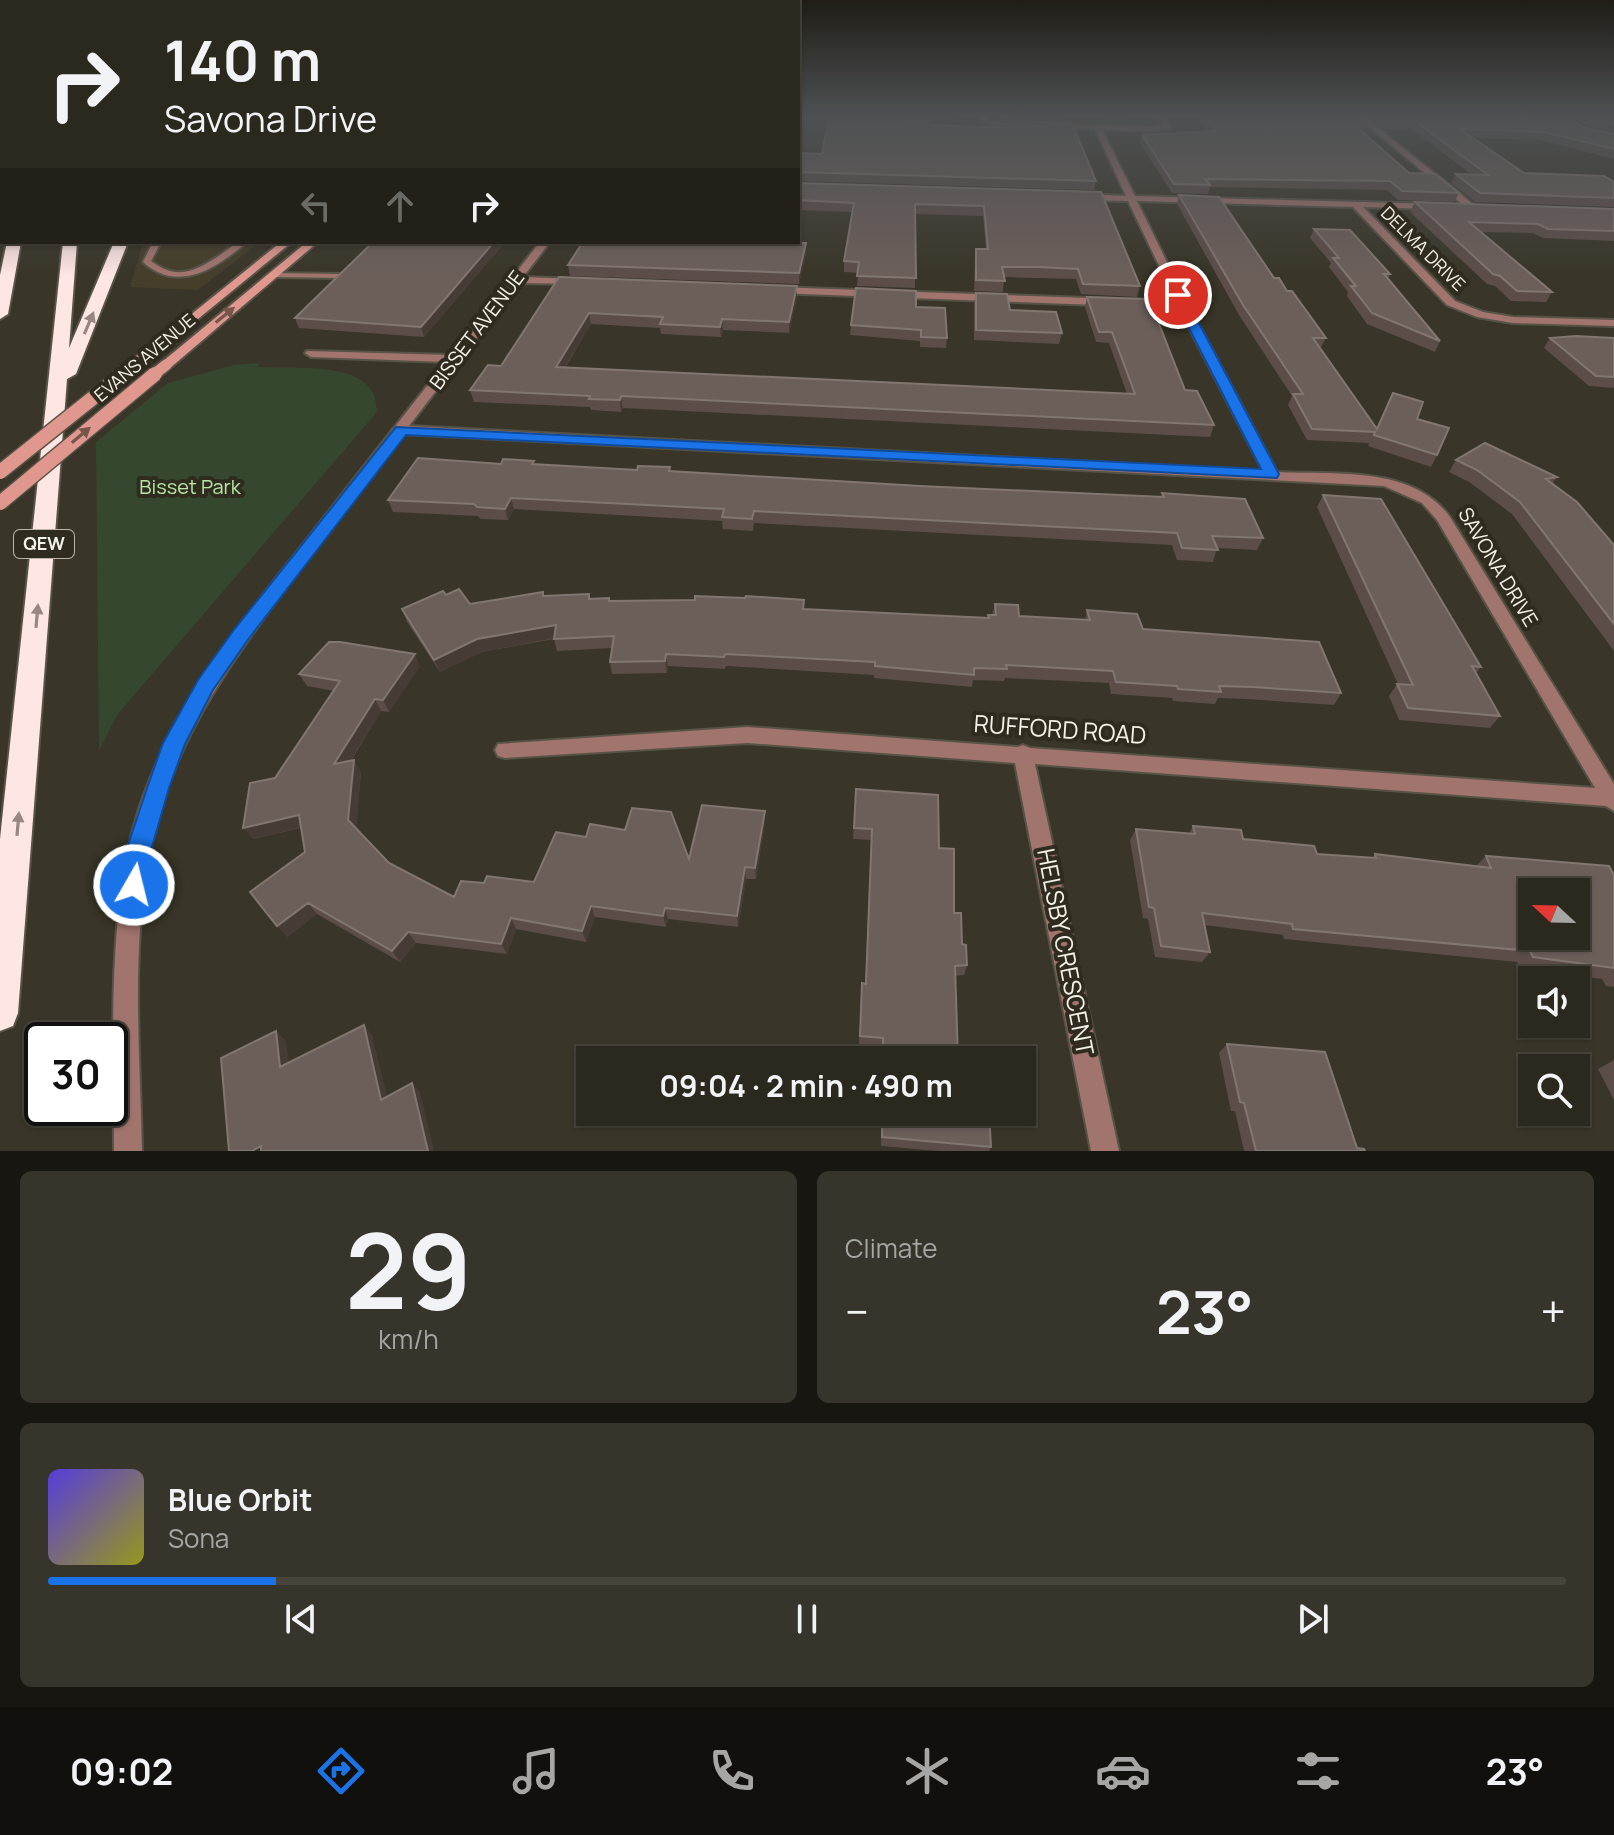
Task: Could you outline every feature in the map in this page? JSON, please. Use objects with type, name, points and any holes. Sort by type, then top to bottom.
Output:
[{"type":"highway","points":[[0,314],[14,244]]},
{"type":"highway","points":[[58,394],[70,244]]},
{"type":"highway","points":[[58,394],[120,244]]},
{"type":"highway","name":"QEW","points":[[0,1013],[58,394]]},
{"type":"main road","name":"EVANS AVENUE","points":[[0,472],[285,244]]},
{"type":"main road","name":"EVANS AVENUE","points":[[0,503],[311,244]]},
{"type":"street","points":[[1118,169],[1271,474]]},
{"type":"street","points":[[1424,169],[1471,207]]},
{"type":"street","points":[[1065,196],[1442,206]]},
{"type":"street","name":"DELMA DRIVE","points":[[1355,204],[1451,303],[1481,315],[1513,320],[1614,323]]},
{"type":"street","points":[[1456,207],[1487,208]]},
{"type":"street","name":"BISSET AVENUE","points":[[128,1151],[127,948],[138,854],[174,743],[206,685],[240,636],[544,244]]},
{"type":"street","points":[[517,280],[593,282]]},
{"type":"street","points":[[768,289],[1184,305]]},
{"type":"street","points":[[311,353],[456,359]]},
{"type":"street","name":"SAVONA DRIVE","points":[[401,430],[1377,480],[1427,500],[1443,517],[1612,800]]},
{"type":"street","name":"RUFFORD ROAD","points":[[505,750],[747,735],[1023,753],[1612,800]]},
{"type":"street","name":"HELSBY CRESCENT","points":[[1023,753],[1105,1151]]},
{"type":"lane","points":[[156,244],[147,262],[159,273],[170,275],[198,273],[240,244]]},
{"type":"lane","points":[[274,275],[342,276]]},
{"type":"shaded area","points":[[142,244],[257,244],[198,290],[130,287]]},
{"type":"green space","name":"Bisset Park","points":[[260,363],[257,367],[321,369],[353,376],[365,383],[373,393],[377,412],[117,715],[99,751],[96,442],[168,383],[234,365]]},
{"type":"building","points":[[800,169],[1091,169],[1096,181],[800,172]]},
{"type":"building","points":[[1164,169],[1404,169],[1409,173],[1435,174],[1459,193],[1402,191],[1390,181],[1205,179],[1210,185],[1174,184]]},
{"type":"building","points":[[1480,169],[1604,176],[1614,182],[1614,198],[1480,193],[1456,174],[1488,175]]},
{"type":"building","points":[[800,183],[1101,192],[1140,286],[1083,284],[1078,269],[1038,267],[1002,267],[1005,281],[976,280],[976,249],[988,249],[984,206],[915,204],[916,278],[857,276],[859,262],[844,261],[854,203],[800,200]]},
{"type":"building","points":[[1179,195],[1219,197],[1274,278],[1279,278],[1287,291],[1292,291],[1326,338],[1313,338],[1377,429],[1393,393],[1423,402],[1417,419],[1449,428],[1437,455],[1374,435],[1375,432],[1312,429],[1293,394],[1303,394],[1243,305]]},
{"type":"building","points":[[1415,202],[1614,209],[1614,231],[1469,222],[1552,292],[1517,291],[1500,276],[1493,274]]},
{"type":"building","points":[[1314,229],[1350,230],[1390,274],[1384,274],[1440,341],[1372,313],[1351,286],[1356,286],[1333,258],[1339,258]]},
{"type":"building","points":[[806,243],[799,273],[568,265],[582,244]]},
{"type":"building","points":[[371,244],[492,244],[421,327],[295,318]]},
{"type":"building","points":[[559,277],[797,286],[789,322],[722,319],[720,327],[660,324],[663,317],[589,313],[556,367],[1135,394],[1112,332],[1099,332],[1087,297],[1145,299],[1150,311],[1154,311],[1185,390],[1197,391],[1214,425],[621,396],[620,400],[589,399],[590,396],[470,390],[488,365],[501,366]]},
{"type":"building","points":[[856,288],[916,291],[916,307],[945,308],[947,338],[921,337],[921,330],[851,325]]},
{"type":"building","points":[[976,293],[1007,294],[1010,310],[1056,312],[1062,333],[976,330]]},
{"type":"building","points":[[1550,338],[1614,338],[1614,377],[1596,376]]},
{"type":"building","points":[[1485,443],[1557,477],[1546,479],[1577,502],[1614,545],[1614,624],[1520,502],[1477,470],[1456,460]]},
{"type":"building","points":[[418,458],[501,464],[503,459],[534,461],[532,464],[637,470],[638,466],[670,467],[669,471],[920,486],[1164,497],[1162,493],[1245,499],[1263,538],[1212,536],[1218,550],[1182,548],[1177,533],[754,511],[752,519],[722,517],[724,509],[511,498],[505,509],[477,507],[474,504],[388,500]]},
{"type":"building","points":[[1323,495],[1381,499],[1481,667],[1472,666],[1500,716],[1408,708],[1397,684],[1413,685]]},
{"type":"building","points":[[459,589],[470,604],[543,592],[543,596],[589,594],[589,599],[609,598],[609,601],[746,596],[804,600],[803,609],[989,618],[988,615],[996,615],[995,604],[1018,605],[1019,616],[1090,620],[1087,610],[1137,614],[1143,629],[1319,642],[1341,693],[1219,686],[1221,692],[1178,689],[1177,686],[1116,682],[1113,671],[1006,665],[1007,669],[974,668],[974,675],[875,666],[875,662],[725,654],[724,657],[666,654],[665,661],[610,662],[614,636],[554,639],[556,625],[477,639],[434,660],[402,609],[443,591],[446,595]]},
{"type":"building","points":[[329,642],[415,654],[383,700],[375,699],[334,764],[354,760],[348,820],[389,863],[454,897],[461,881],[484,883],[487,876],[534,882],[556,832],[586,837],[590,824],[625,830],[632,808],[671,812],[689,859],[702,805],[765,811],[755,868],[745,867],[737,916],[665,908],[663,916],[591,906],[582,931],[511,918],[501,944],[408,932],[392,951],[308,903],[277,926],[250,892],[305,852],[299,815],[243,828],[250,783],[275,778],[340,681],[299,674]]},
{"type":"building","points":[[856,789],[938,795],[939,848],[954,849],[954,913],[961,913],[962,944],[966,945],[967,965],[955,966],[958,1046],[883,1046],[883,1038],[860,1036],[862,983],[866,984],[872,829],[854,828]]},
{"type":"building","points":[[1193,826],[1241,830],[1243,839],[1314,846],[1317,854],[1376,858],[1375,854],[1491,868],[1486,856],[1609,866],[1614,875],[1614,968],[1533,957],[1530,951],[1519,950],[1590,950],[1590,878],[1518,878],[1518,950],[1293,929],[1292,924],[1202,913],[1210,952],[1161,946],[1154,908],[1149,907],[1136,829],[1195,834]]},
{"type":"building","points":[[364,1025],[381,1100],[412,1083],[428,1151],[261,1151],[261,1146],[252,1151],[229,1151],[221,1058],[276,1031],[280,1067]]},
{"type":"building","points":[[1227,1044],[1325,1052],[1357,1148],[1365,1151],[1256,1151],[1244,1103],[1240,1102]]},
{"type":"building","points":[[882,1126],[990,1126],[991,1147],[882,1137]]},
{"type":"route","points":[[134,885],[138,854],[150,811],[174,743],[206,685],[240,636],[401,430],[1271,474],[1178,295]]}]
